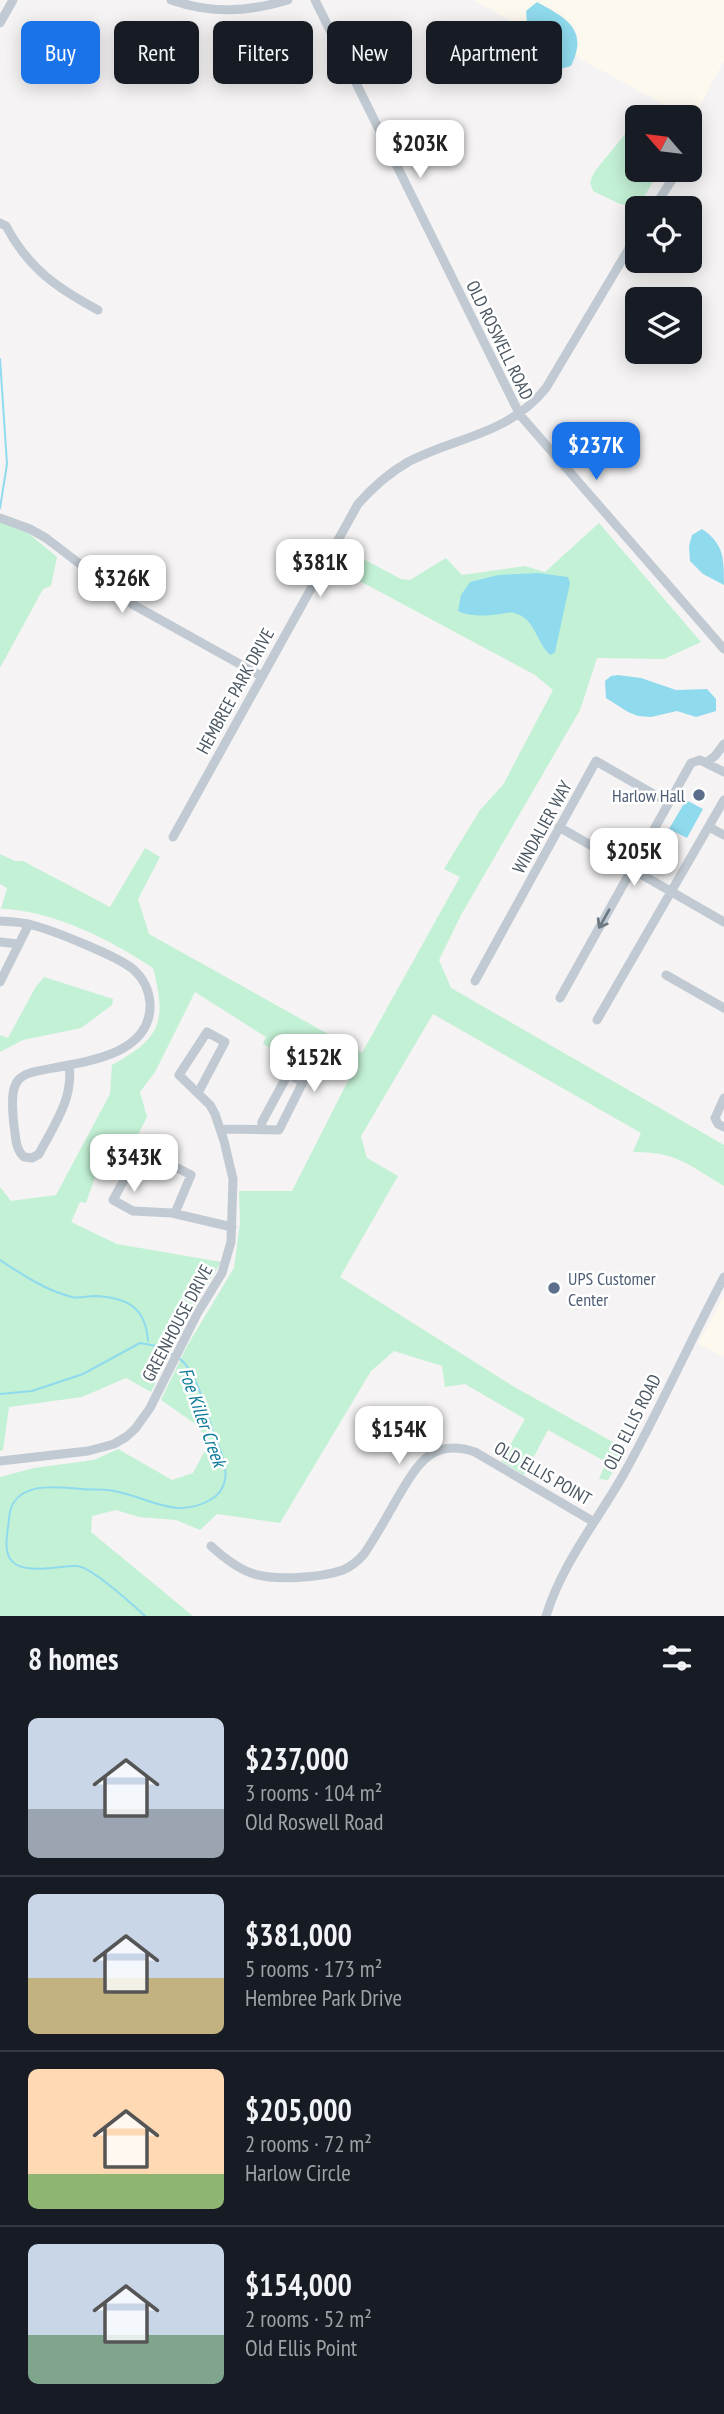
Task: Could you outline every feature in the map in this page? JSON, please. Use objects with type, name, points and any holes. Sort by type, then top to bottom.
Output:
[{"type":"street","points":[[0,23],[13,0]]},
{"type":"street","points":[[171,0],[218,11],[245,10],[288,0]]},
{"type":"street","name":"OLD ROSWELL ROAD","points":[[315,0],[520,415],[724,649]]},
{"type":"street","points":[[0,223],[6,226],[34,268],[65,293],[98,310]]},
{"type":"street","name":"HEMBREE PARK DRIVE","points":[[173,837],[347,520],[370,490],[408,462],[484,433],[520,415],[547,388],[625,255]]},
{"type":"street","points":[[0,518],[38,533],[132,604],[261,676]]},
{"type":"street","points":[[707,762],[715,757],[724,744]]},
{"type":"street","points":[[560,998],[691,763],[698,760],[707,762],[724,772]]},
{"type":"street","name":"WINDALIER WAY","points":[[475,981],[596,761],[669,803]]},
{"type":"street","points":[[597,1020],[724,800]]},
{"type":"street","points":[[559,827],[724,922]]},
{"type":"street","points":[[709,827],[724,835]]},
{"type":"street","points":[[0,921],[29,924],[125,963],[139,975],[148,992],[148,1018],[134,1041],[106,1056],[27,1073],[14,1086],[11,1098],[17,1147],[24,1157],[32,1158],[39,1153],[65,1105],[70,1085],[69,1065]]},
{"type":"street","points":[[0,982],[29,924]]},
{"type":"street","points":[[0,942],[19,944]]},
{"type":"street","points":[[666,975],[724,1008]]},
{"type":"street","name":"GREENHOUSE DRIVE","points":[[0,1461],[88,1451],[114,1444],[135,1429],[144,1418],[227,1263],[232,1227],[233,1179],[220,1129],[210,1105],[179,1075],[207,1032],[225,1042],[198,1093]]},
{"type":"street","points":[[220,1129],[261,1130],[279,1130],[303,1082],[288,1074],[262,1122],[261,1130]]},
{"type":"street","points":[[724,1098],[715,1118],[724,1128]]},
{"type":"street","points":[[175,1213],[191,1175],[141,1149],[113,1200],[133,1210],[175,1213],[232,1227]]},
{"type":"street","name":"OLD ELLIS ROAD","points":[[546,1616],[562,1574],[637,1450],[724,1277]]},
{"type":"street","name":"OLD ELLIS POINT","points":[[211,1546],[251,1573],[282,1578],[343,1570],[364,1554],[422,1460],[438,1451],[455,1447],[475,1452],[594,1521]]},
{"type":"shaded area","points":[[473,0],[724,0],[724,61],[700,105],[665,105],[562,49],[562,21],[511,21]]},
{"type":"shaded area","points":[[724,1295],[724,1357],[698,1344]]},
{"type":"green space","points":[[625,134],[625,182],[653,182],[645,196],[625,196],[625,205],[620,204],[593,191],[590,182],[595,171]]},
{"type":"green space","points":[[0,522],[28,533],[57,557],[51,586],[43,589],[0,668]]},
{"type":"green space","points":[[599,523],[701,642],[664,659],[597,658],[580,710],[461,915],[439,960],[451,988],[724,1145],[724,1186],[671,1157],[633,1152],[641,1133],[433,1014],[361,1136],[367,1158],[398,1176],[340,1277],[511,1385],[618,1445],[620,1459],[608,1480],[599,1479],[606,1462],[548,1430],[524,1475],[501,1461],[525,1419],[465,1384],[445,1387],[442,1366],[394,1351],[371,1371],[280,1523],[217,1514],[200,1530],[176,1520],[139,1517],[116,1510],[92,1516],[91,1532],[193,1616],[0,1616],[0,1477],[34,1468],[94,1460],[118,1449],[172,1480],[193,1473],[210,1441],[194,1423],[161,1400],[187,1346],[234,1268],[240,1223],[239,1191],[292,1191],[351,1075],[314,1055],[306,1068],[263,1044],[266,1037],[195,992],[155,1072],[140,1092],[147,1117],[131,1148],[111,1148],[96,1174],[86,1203],[80,1202],[71,1222],[117,1244],[221,1262],[195,1304],[151,1392],[126,1378],[82,1397],[9,1407],[3,1450],[0,1451],[0,1187],[11,1201],[56,1195],[110,1094],[112,1065],[150,1037],[156,1027],[159,1002],[153,968],[137,958],[80,928],[40,914],[1,909],[7,888],[0,884],[0,854],[15,861],[23,861],[110,907],[145,848],[160,857],[138,899],[149,934],[362,1053],[460,877],[444,869],[480,810],[503,785],[553,690],[535,675],[328,564],[339,546],[401,579],[410,580],[446,558],[462,575],[525,566],[545,572]]},
{"type":"green space","points":[[44,977],[113,999],[112,1005],[81,1028],[23,1040],[0,1052],[0,1035],[8,1038],[35,988]]},
{"type":"water","points":[[537,2],[572,26],[577,43],[571,66],[562,68],[562,21],[527,21],[526,11]]},
{"type":"water","points":[[702,529],[719,546],[724,567],[724,585],[703,574],[690,561],[689,546],[692,535]]},
{"type":"water","points":[[538,573],[568,577],[570,583],[555,652],[551,655],[533,628],[517,614],[511,612],[479,616],[458,611],[461,595],[470,582],[498,575]]},
{"type":"water","points":[[618,675],[641,678],[676,690],[707,689],[716,699],[716,711],[696,717],[677,711],[651,717],[638,716],[606,698],[605,681]]},
{"type":"water","points":[[686,800],[703,809],[687,838],[669,829]]},
{"type":"waterway","points":[[0,359],[7,464],[0,508]]},
{"type":"waterway","points":[[0,1260],[53,1291],[75,1298],[94,1296],[125,1302],[132,1306],[143,1320],[148,1341]]},
{"type":"waterway","name":"Foe Killer Creek","points":[[0,1394],[32,1391],[83,1374],[140,1343],[157,1346],[173,1355]]},
{"type":"waterway","name":"Foe Killer Creek","points":[[145,1616],[112,1587],[83,1568],[77,1566],[33,1569],[17,1565],[7,1551],[8,1529],[12,1507],[17,1498],[26,1492],[47,1487],[108,1490],[184,1508],[196,1506],[218,1494],[225,1480],[224,1460],[195,1379],[178,1358]]},
{"type":"place","name":"Harlow Hall","points":[[699,795]]},
{"type":"place","name":"UPS Customer Center","points":[[554,1288]]}]
